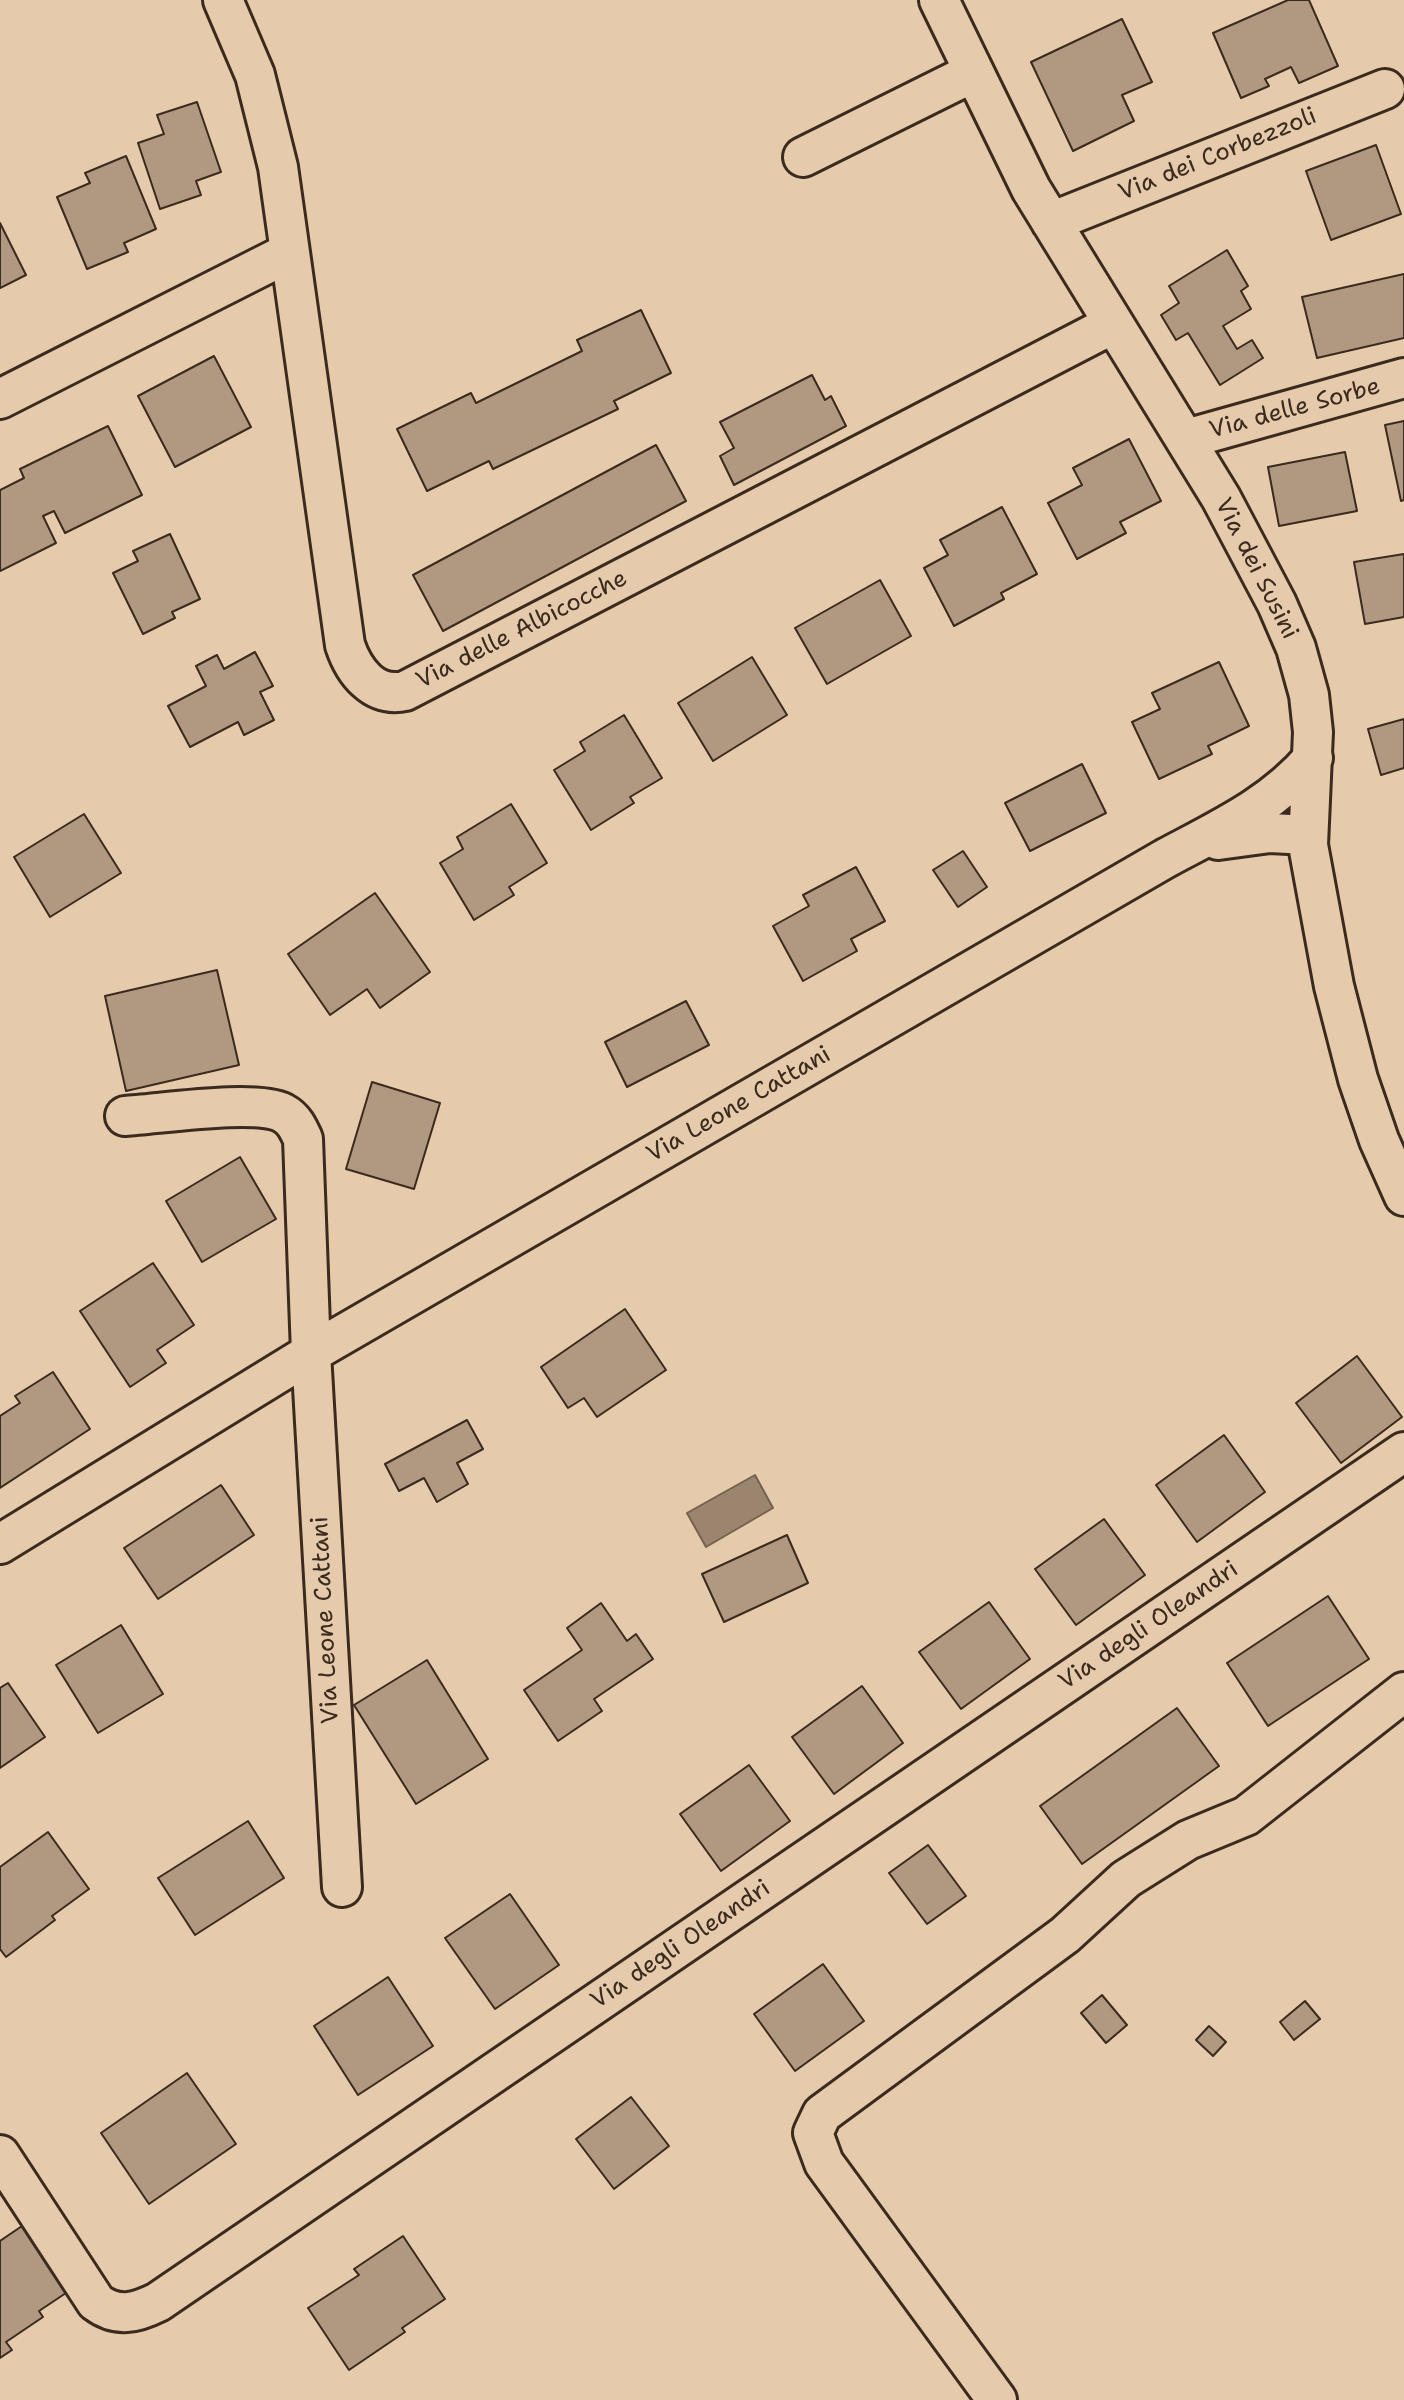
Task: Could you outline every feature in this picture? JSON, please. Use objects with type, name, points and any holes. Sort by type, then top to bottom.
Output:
[{"type":"street","name":"Via delle Albicocche","points":[[223,0],[255,75],[278,167],[345,645],[359,672],[370,684],[392,694],[405,691],[1113,324]]},
{"type":"street","name":"Via dei Susini","points":[[939,0],[972,73],[1051,222],[1221,498],[1287,626],[1309,695],[1314,758],[1308,835],[1334,986],[1349,1049],[1379,1140],[1404,1196]]},
{"type":"street","points":[[803,158],[972,73]]},
{"type":"street","name":"Via dei Corbezzoli","points":[[1051,222],[1384,89]]},
{"type":"street","points":[[0,399],[290,252]]},
{"type":"street","name":"Via delle Sorbe","points":[[1186,439],[1404,379]]},
{"type":"street","name":"Via Leone Cattani","points":[[0,1544],[311,1353],[1267,802],[1314,758]]},
{"type":"street","name":"Via Leone Cattani","points":[[1167,858],[1235,837],[1270,833],[1308,835]]},
{"type":"street","name":"Via Leone Cattani","points":[[125,1116],[247,1107],[270,1109],[291,1119],[303,1139],[306,1150],[311,1353],[342,1887]]},
{"type":"street","name":"Via degli Oleandri","points":[[0,2155],[96,2302],[111,2311],[125,2314],[158,2302],[1404,1452]]},
{"type":"street","points":[[997,2400],[824,2163],[813,2133],[822,2114],[1065,1935],[1126,1879],[1188,1840],[1246,1816],[1404,1692]]},
{"type":"shaded area","points":[[755,1475],[773,1508],[706,1547],[687,1513]]},
{"type":"building","points":[[1288,0],[1309,0],[1338,66],[1299,83],[1291,67],[1265,79],[1269,86],[1241,98],[1213,33]]},
{"type":"building","points":[[1122,19],[1152,82],[1122,95],[1134,121],[1073,151],[1031,62]]},
{"type":"building","points":[[197,102],[221,172],[196,181],[201,195],[160,209],[138,143],[164,134],[157,115]]},
{"type":"building","points":[[1376,145],[1401,214],[1331,240],[1306,171]]},
{"type":"building","points":[[126,156],[156,229],[124,243],[128,252],[87,269],[57,197],[90,183],[85,173]]},
{"type":"building","points":[[0,223],[26,275],[0,288]]},
{"type":"building","points":[[1227,250],[1248,286],[1241,291],[1251,309],[1223,326],[1237,349],[1252,340],[1263,358],[1220,385],[1188,333],[1176,340],[1161,315],[1179,303],[1169,286]]},
{"type":"building","points":[[1404,274],[1404,338],[1317,358],[1302,297]]},
{"type":"building","points":[[641,310],[671,373],[614,401],[618,409],[493,469],[489,461],[427,491],[397,429],[471,393],[476,403],[582,351],[577,340]]},
{"type":"building","points":[[214,356],[251,427],[175,467],[138,396]]},
{"type":"building","points":[[812,375],[825,400],[831,396],[846,426],[734,485],[720,456],[734,448],[720,422]]},
{"type":"building","points":[[1404,421],[1404,500],[1401,501],[1385,425]]},
{"type":"building","points":[[108,426],[142,495],[65,533],[54,511],[43,516],[56,543],[0,571],[0,490],[24,478],[20,469]]},
{"type":"building","points":[[1129,439],[1161,501],[1120,522],[1126,533],[1077,559],[1048,503],[1082,485],[1073,468]]},
{"type":"building","points":[[656,445],[686,501],[443,631],[413,575]]},
{"type":"building","points":[[1345,452],[1357,511],[1279,526],[1268,467]]},
{"type":"building","points":[[1002,507],[1037,574],[1001,593],[1004,599],[954,626],[924,568],[948,555],[940,540]]},
{"type":"building","points":[[170,534],[200,599],[172,612],[175,618],[143,634],[113,573],[138,561],[133,551]]},
{"type":"building","points":[[1404,554],[1404,617],[1365,624],[1354,562]]},
{"type":"building","points":[[880,580],[911,636],[827,684],[795,628]]},
{"type":"building","points":[[255,652],[273,686],[260,692],[274,720],[244,735],[238,722],[190,747],[168,706],[206,686],[196,666],[217,655],[224,669]]},
{"type":"building","points":[[752,657],[787,715],[713,761],[678,703]]},
{"type":"building","points":[[1219,662],[1249,726],[1208,746],[1212,754],[1159,779],[1132,722],[1160,709],[1152,693]]},
{"type":"building","points":[[624,715],[662,778],[630,797],[634,803],[591,830],[554,770],[585,751],[580,742]]},
{"type":"building","points":[[1404,719],[1404,768],[1381,775],[1368,729]]},
{"type":"building","points":[[1082,764],[1106,813],[1030,851],[1005,803]]},
{"type":"building","points":[[511,804],[547,863],[509,887],[514,895],[474,920],[440,863],[463,849],[457,837]]},
{"type":"building","points":[[84,814],[121,873],[50,917],[14,857]]},
{"type":"building","points":[[963,851],[987,887],[958,907],[933,870]]},
{"type":"building","points":[[856,867],[885,921],[851,939],[857,951],[803,981],[773,926],[809,906],[803,895]]},
{"type":"building","points":[[375,893],[430,972],[380,1008],[367,989],[330,1015],[288,954]]},
{"type":"building","points":[[217,970],[239,1065],[126,1091],[105,996]]},
{"type":"building","points":[[686,1001],[709,1045],[627,1087],[605,1042]]},
{"type":"building","points":[[372,1082],[440,1103],[414,1189],[346,1169]]},
{"type":"building","points":[[240,1157],[276,1219],[202,1262],[166,1201]]},
{"type":"building","points":[[153,1263],[194,1325],[157,1350],[166,1363],[130,1387],[80,1311]]},
{"type":"building","points":[[625,1309],[666,1370],[597,1417],[584,1398],[568,1408],[541,1367]]},
{"type":"building","points":[[1357,1356],[1402,1417],[1341,1463],[1296,1403]]},
{"type":"building","points":[[53,1372],[90,1429],[0,1488],[0,1416],[20,1403],[15,1396]]},
{"type":"building","points":[[467,1420],[483,1449],[457,1463],[468,1484],[437,1502],[424,1478],[399,1491],[385,1464]]},
{"type":"building","points":[[1224,1435],[1265,1492],[1197,1542],[1156,1485]]},
{"type":"building","points":[[221,1485],[254,1535],[158,1599],[124,1548]]},
{"type":"building","points":[[1104,1519],[1145,1575],[1076,1625],[1035,1569]]},
{"type":"building","points":[[787,1535],[808,1583],[724,1622],[702,1574]]},
{"type":"building","points":[[1328,1596],[1369,1659],[1268,1726],[1227,1663]]},
{"type":"building","points":[[989,1602],[1030,1659],[961,1709],[919,1652]]},
{"type":"building","points":[[601,1603],[627,1641],[636,1634],[653,1659],[594,1699],[602,1711],[558,1741],[524,1690],[582,1650],[567,1628]]},
{"type":"building","points":[[121,1625],[163,1694],[98,1733],[56,1665]]},
{"type":"building","points":[[427,1660],[488,1759],[416,1804],[354,1705]]},
{"type":"building","points":[[8,1683],[45,1737],[0,1768],[0,1688]]},
{"type":"building","points":[[862,1686],[903,1743],[834,1794],[792,1737]]},
{"type":"building","points":[[1177,1708],[1219,1766],[1082,1864],[1040,1806]]},
{"type":"building","points":[[749,1765],[790,1821],[721,1871],[680,1814]]},
{"type":"building","points":[[248,1821],[284,1878],[195,1935],[158,1878]]},
{"type":"building","points":[[48,1832],[89,1889],[52,1916],[55,1920],[6,1957],[0,1949],[0,1867]]},
{"type":"building","points":[[928,1845],[966,1896],[927,1924],[889,1873]]},
{"type":"building","points":[[510,1894],[559,1965],[495,2009],[445,1938]]},
{"type":"building","points":[[823,1964],[864,2021],[795,2071],[754,2014]]},
{"type":"building","points":[[388,1977],[433,2046],[358,2095],[314,2026]]},
{"type":"building","points":[[1102,1995],[1127,2025],[1106,2043],[1081,2013]]},
{"type":"building","points":[[1305,2001],[1320,2019],[1294,2040],[1280,2022]]},
{"type":"building","points":[[1209,2026],[1226,2042],[1213,2056],[1196,2040]]},
{"type":"building","points":[[187,2073],[236,2144],[149,2204],[101,2133]]},
{"type":"building","points":[[631,2097],[669,2146],[614,2189],[576,2139]]},
{"type":"building","points":[[25,2224],[69,2291],[39,2311],[43,2317],[6,2342],[12,2350],[0,2358],[0,2241]]},
{"type":"building","points":[[403,2236],[445,2299],[402,2328],[405,2332],[349,2370],[308,2308],[359,2275],[354,2269]]}]
